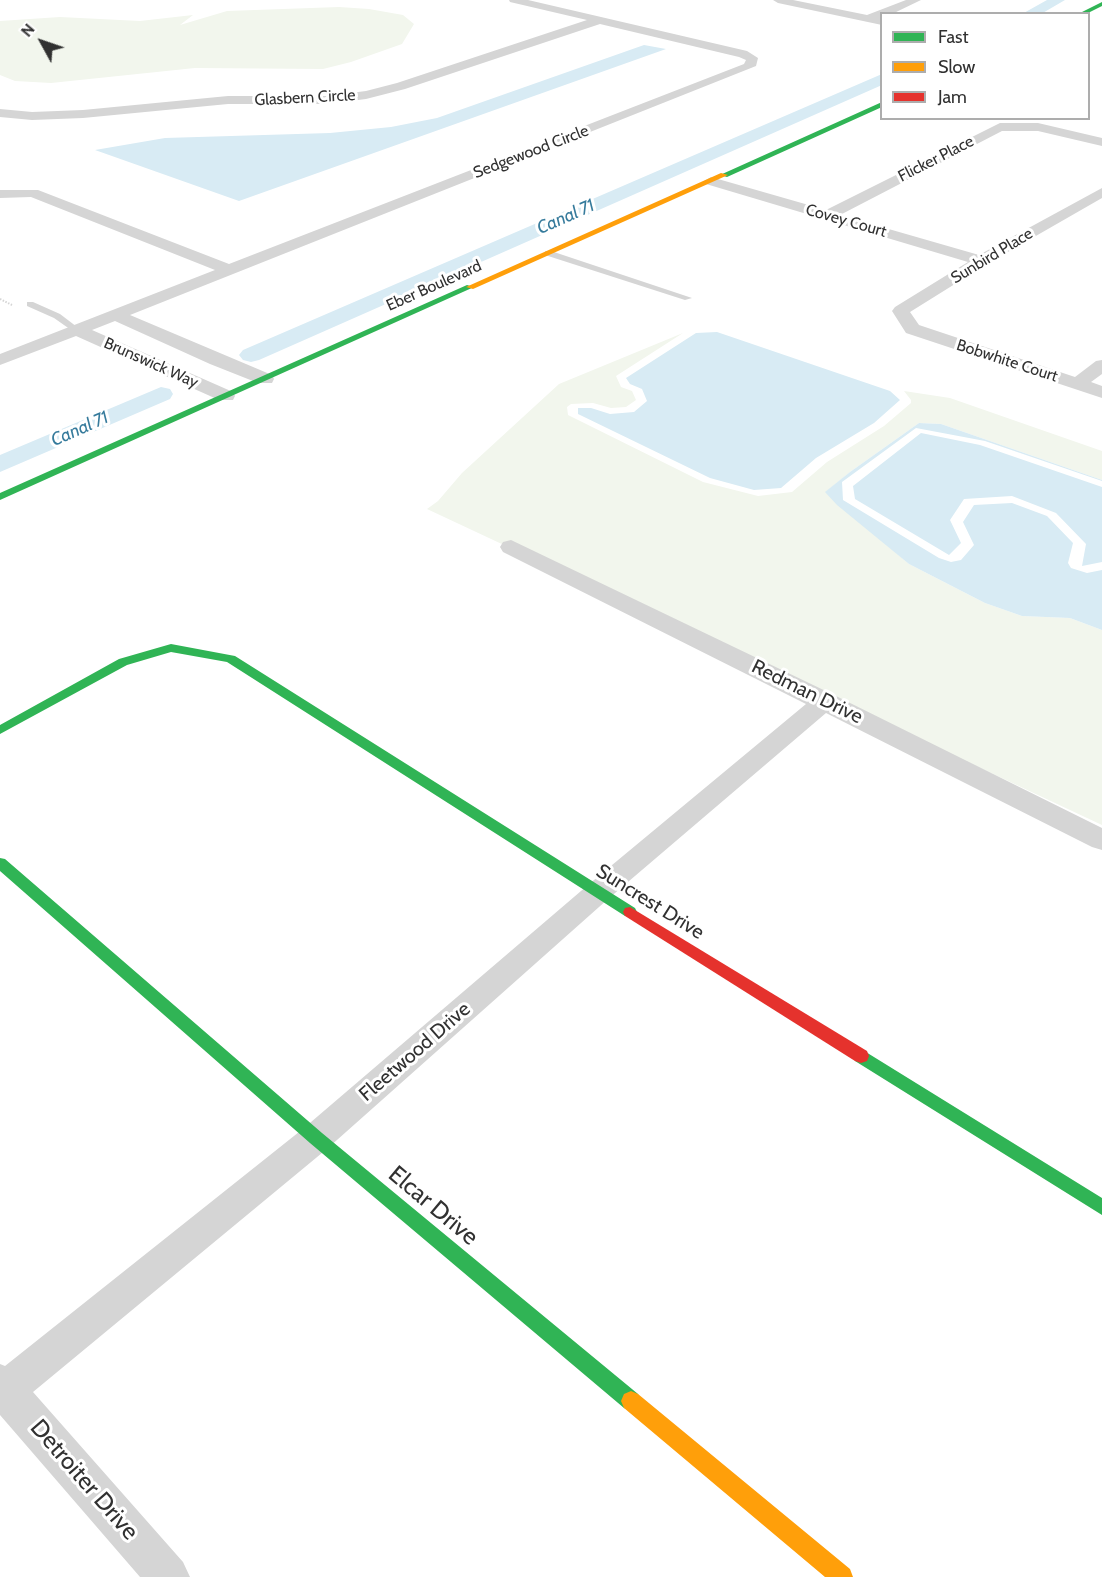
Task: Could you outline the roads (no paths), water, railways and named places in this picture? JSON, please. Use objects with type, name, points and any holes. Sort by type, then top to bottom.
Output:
[{"type":"street","name":"Sedgewood Circle","points":[[0,360],[750,66],[752,58],[743,54],[514,0]]},
{"type":"street","points":[[778,0],[880,22]]},
{"type":"street","points":[[886,12],[916,0]]},
{"type":"street","points":[[1084,12],[1102,4]]},
{"type":"street","points":[[868,19],[880,14]]},
{"type":"street","name":"Glasbern Circle","points":[[0,113],[32,116],[83,114],[216,101],[327,100],[366,94],[401,86],[599,20]]},
{"type":"street","name":"Eber Boulevard","points":[[0,497],[880,105]]},
{"type":"street","name":"Flicker Place","points":[[828,215],[1000,127],[1022,125],[1050,129],[1102,142]]},
{"type":"street","name":"Covey Court","points":[[711,181],[981,261]]},
{"type":"street","name":"Sunbird Place","points":[[912,329],[901,311],[981,261],[1102,192]]},
{"type":"street","points":[[0,194],[33,193],[229,270]]},
{"type":"street","name":"Brunswick Way","points":[[115,315],[265,379]]},
{"type":"street","name":"Bobwhite Court","points":[[912,329],[1102,392]]},
{"type":"street","name":"Brunswick Way","points":[[77,330],[226,396]]},
{"type":"street","points":[[1077,384],[1102,365]]},
{"type":"street","name":"Redman Drive","points":[[511,547],[1102,840]]},
{"type":"street","name":"Suncrest Drive","points":[[0,730],[123,662],[171,648],[231,659],[1102,1207]]},
{"type":"street","name":"Fleetwood Drive","points":[[2,1390],[316,1138],[598,892],[825,701]]},
{"type":"street","name":"Elcar Drive","points":[[0,863],[316,1138],[842,1577]]},
{"type":"street","name":"Detroiter Drive","points":[[2,1390],[168,1577]]},
{"type":"lane","points":[[548,254],[688,298]]},
{"type":"lane","points":[[30,304],[57,316],[77,330]]},
{"type":"waterway","name":"Canal 71","points":[[1033,12],[1058,0]]},
{"type":"waterway","name":"Canal 71","points":[[251,355],[880,80]]},
{"type":"waterway","name":"Canal 71","points":[[0,464],[161,394]]}]
